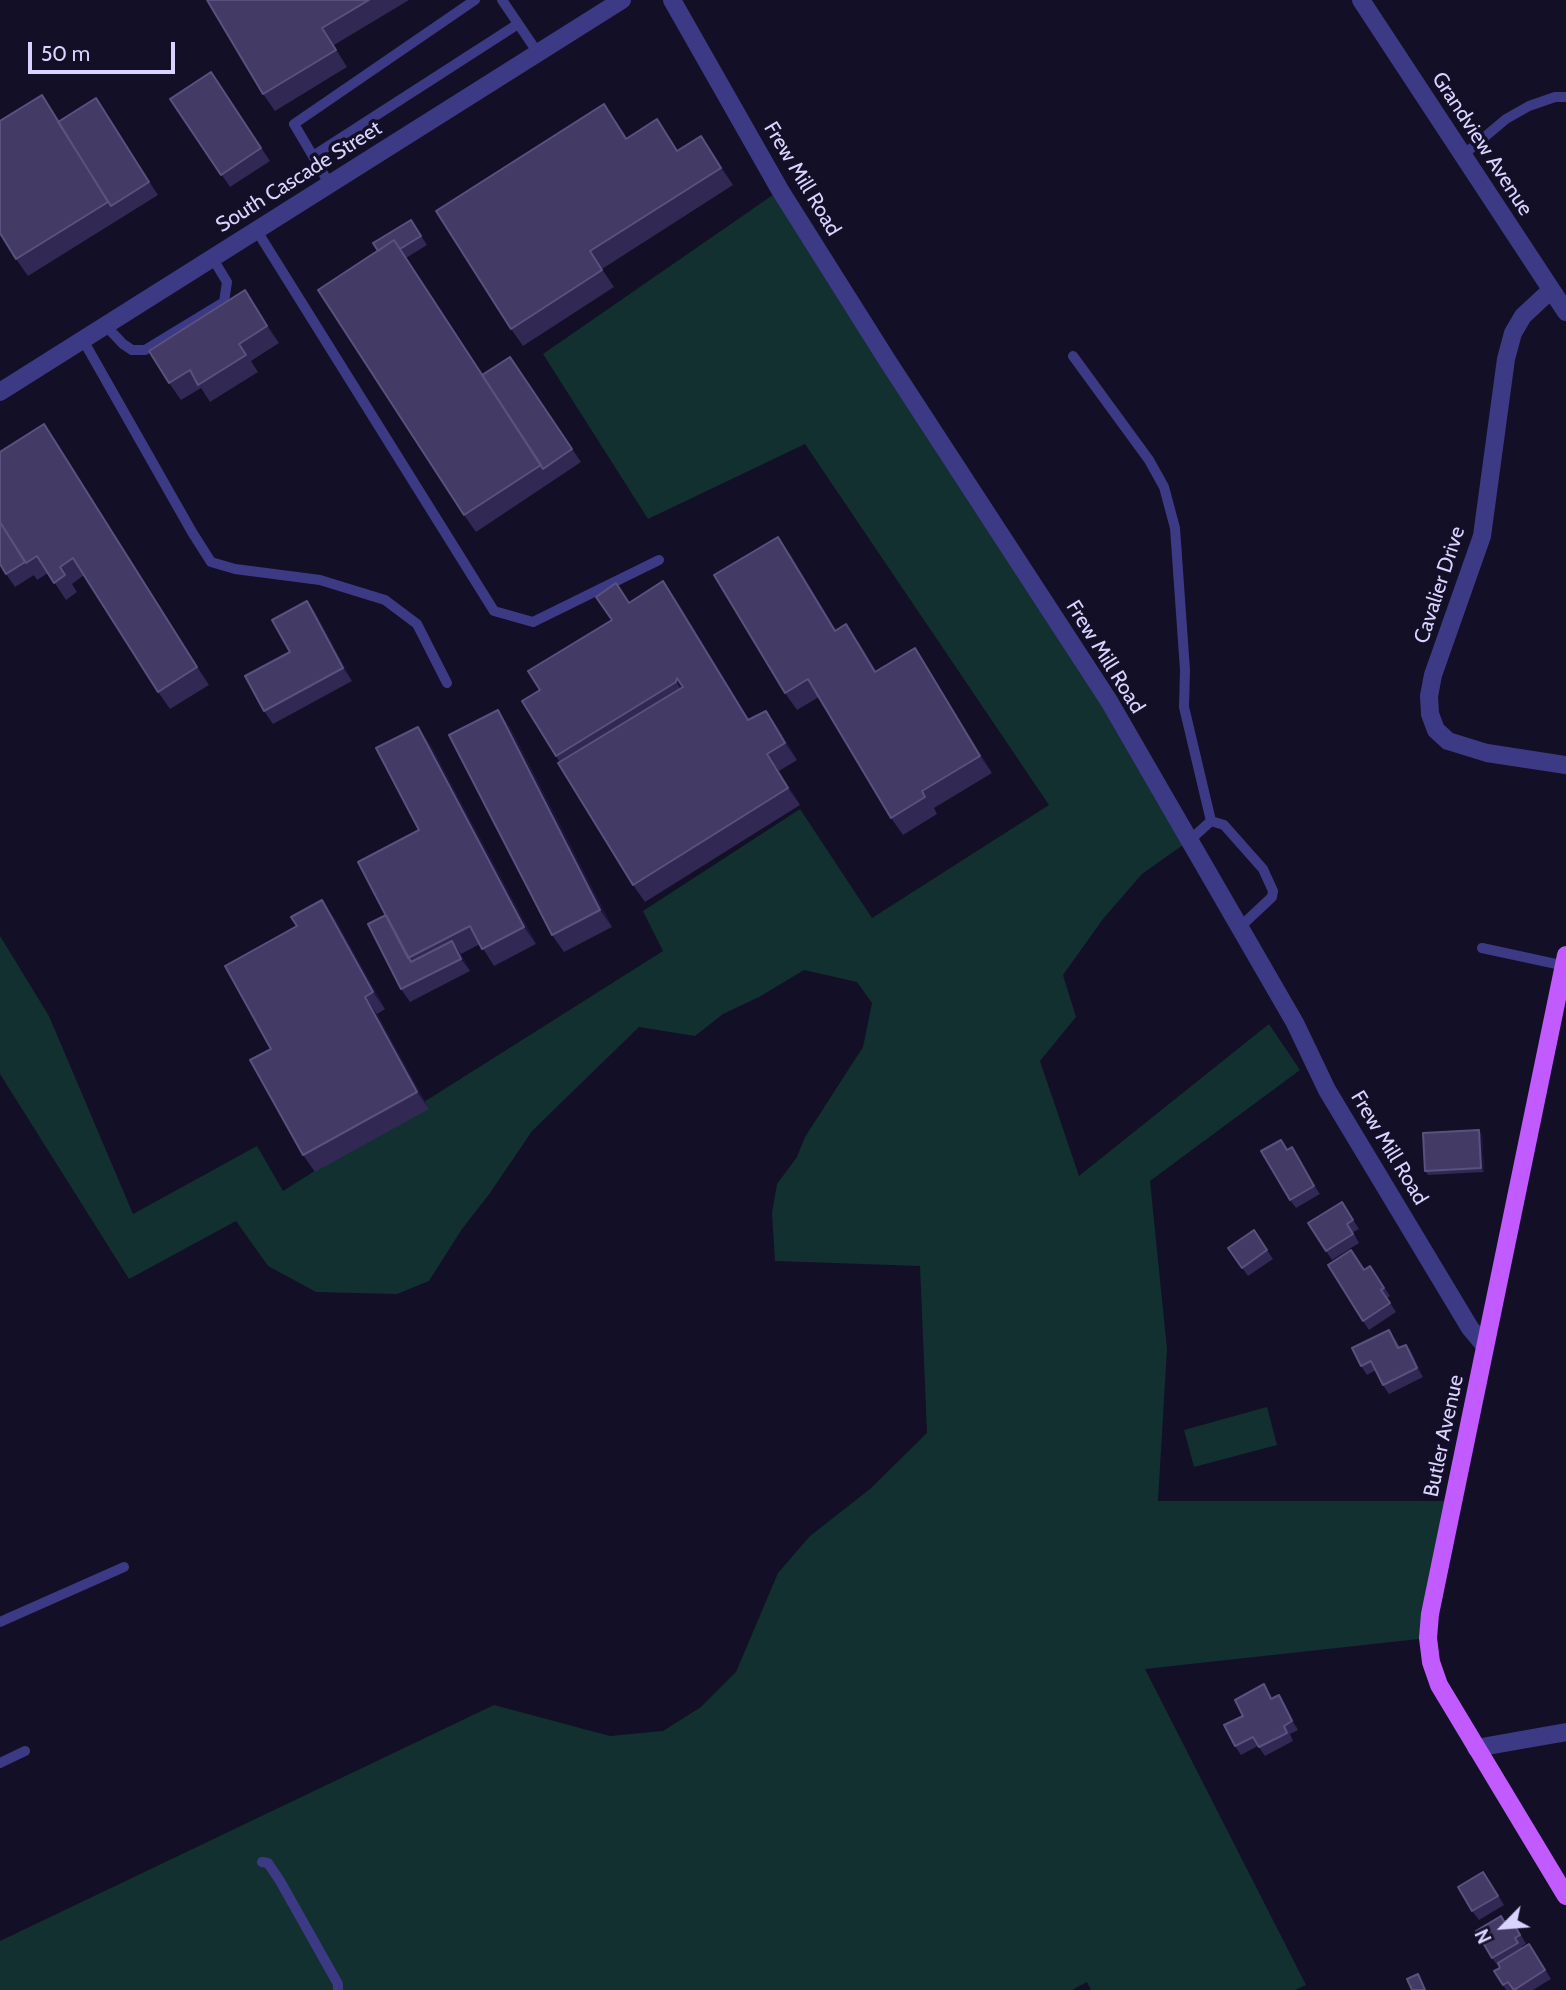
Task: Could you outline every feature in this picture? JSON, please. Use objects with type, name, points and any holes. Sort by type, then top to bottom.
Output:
[{"type":"main road","name":"Butler Avenue","points":[[1565,962],[1430,1614],[1428,1638],[1431,1662],[1439,1685],[1566,1896]]},
{"type":"street","name":"South Cascade Street","points":[[0,392],[622,0]]},
{"type":"street","name":"Frew Mill Road","points":[[672,0],[780,190],[1109,701],[1294,1023],[1327,1090],[1470,1328],[1485,1346]]},
{"type":"street","name":"Grandview Avenue","points":[[1361,0],[1566,312]]},
{"type":"street","name":"Cavalier Drive","points":[[1551,289],[1523,316],[1513,333],[1506,359],[1482,536],[1433,675],[1429,696],[1430,714],[1436,730],[1448,741],[1487,753],[1566,765]]},
{"type":"street","points":[[1476,1748],[1566,1732]]},
{"type":"lane","points":[[330,185],[294,124],[475,0]]},
{"type":"lane","points":[[502,0],[538,53]]},
{"type":"lane","points":[[313,156],[518,24]]},
{"type":"lane","points":[[1462,156],[1506,119],[1529,106],[1555,97],[1566,97]]},
{"type":"lane","points":[[257,231],[494,611],[533,622],[659,560]]},
{"type":"lane","points":[[106,326],[132,350],[145,350],[224,302],[227,282],[212,259]]},
{"type":"lane","points":[[83,340],[211,562],[235,569],[320,580],[385,600],[417,624],[447,683]]},
{"type":"lane","points":[[1073,356],[1149,460],[1164,487],[1175,528],[1185,670],[1184,707],[1211,821]]},
{"type":"lane","points":[[1191,840],[1211,821]]},
{"type":"lane","points":[[1211,821],[1224,825],[1263,869],[1273,891],[1272,897],[1240,927]]},
{"type":"lane","points":[[1482,947],[1565,962]]},
{"type":"lane","points":[[0,1622],[124,1567]]},
{"type":"lane","points":[[0,1763],[25,1751]]},
{"type":"lane","points":[[262,1863],[268,1863],[280,1881],[338,1984],[338,1990]]},
{"type":"green space","points":[[780,190],[1190,840],[1142,874],[1103,919],[1063,975],[1076,1017],[1040,1061],[1079,1176],[1269,1024],[1300,1070],[1150,1181],[1167,1349],[1158,1501],[1453,1501],[1428,1638],[1145,1669],[1306,1985],[1295,1990],[1091,1990],[1087,1982],[1072,1990],[0,1990],[0,1941],[494,1705],[610,1736],[663,1731],[701,1707],[736,1672],[778,1573],[810,1536],[870,1489],[927,1433],[920,1266],[775,1261],[772,1213],[777,1184],[797,1157],[805,1137],[863,1047],[872,1003],[857,982],[804,970],[759,997],[723,1014],[695,1036],[639,1027],[532,1131],[462,1229],[429,1281],[397,1294],[316,1292],[268,1266],[236,1221],[129,1279],[0,1074],[0,936],[49,1016],[133,1214],[257,1146],[283,1191],[663,951],[643,911],[800,809],[872,918],[1049,805],[805,444],[648,519],[543,354]]},
{"type":"green space","points":[[1267,1407],[1277,1445],[1194,1467],[1184,1430]]},
{"type":"building","points":[[207,0],[369,0],[322,28],[336,50],[263,94]]},
{"type":"building","points":[[211,72],[261,148],[221,175],[170,99]]},
{"type":"building","points":[[42,95],[108,202],[16,259],[0,233],[0,121]]},
{"type":"building","points":[[96,98],[149,182],[111,206],[58,122]]},
{"type":"building","points":[[604,104],[626,139],[657,119],[677,151],[701,136],[721,168],[590,251],[602,270],[511,329],[436,211]]},
{"type":"building","points":[[411,220],[421,236],[400,249],[394,240],[378,251],[373,243]]},
{"type":"building","points":[[394,240],[541,465],[464,515],[318,290]]},
{"type":"building","points":[[245,290],[267,326],[239,344],[246,355],[198,385],[190,370],[169,383],[149,351]]},
{"type":"building","points":[[510,357],[572,449],[543,469],[482,375]]},
{"type":"building","points":[[44,424],[197,667],[158,692],[73,558],[60,567],[65,575],[54,583],[37,556],[26,563],[0,522],[0,452]]},
{"type":"building","points":[[0,522],[25,562],[6,574],[0,564]]},
{"type":"building","points":[[778,537],[835,631],[846,624],[875,672],[915,648],[980,756],[922,791],[925,797],[891,818],[808,679],[785,693],[714,575]]},
{"type":"building","points":[[663,581],[748,720],[766,711],[785,743],[767,754],[788,788],[633,885],[558,763],[683,687],[677,678],[676,682],[556,756],[522,701],[540,690],[528,671],[612,620],[596,597],[616,583],[629,603]]},
{"type":"building","points":[[307,601],[343,668],[264,711],[245,676],[290,652],[272,620]]},
{"type":"building","points":[[498,710],[600,910],[552,935],[449,735]]},
{"type":"building","points":[[418,727],[524,927],[482,949],[470,926],[408,958],[358,862],[419,830],[376,748]]},
{"type":"building","points":[[322,900],[373,992],[365,997],[417,1092],[303,1155],[250,1060],[271,1049],[225,966],[297,926],[291,917]]},
{"type":"building","points":[[386,915],[411,962],[452,941],[461,959],[401,989],[368,924]]},
{"type":"building","points":[[1479,1130],[1481,1168],[1425,1171],[1423,1133]]},
{"type":"building","points":[[1281,1140],[1287,1150],[1292,1147],[1314,1186],[1290,1200],[1261,1151]]},
{"type":"building","points":[[1342,1202],[1353,1220],[1347,1224],[1353,1234],[1326,1251],[1308,1223]]},
{"type":"building","points":[[1254,1230],[1267,1250],[1242,1268],[1228,1248]]},
{"type":"building","points":[[1351,1250],[1364,1270],[1370,1266],[1390,1303],[1363,1321],[1328,1265]]},
{"type":"building","points":[[1389,1330],[1398,1348],[1406,1345],[1417,1368],[1383,1385],[1371,1361],[1361,1366],[1352,1348]]},
{"type":"building","points":[[1264,1684],[1271,1699],[1279,1695],[1292,1721],[1284,1726],[1287,1733],[1259,1747],[1253,1737],[1235,1746],[1224,1725],[1243,1716],[1235,1700]]},
{"type":"building","points":[[1483,1872],[1498,1896],[1472,1911],[1458,1887]]},
{"type":"building","points":[[1501,1916],[1508,1928],[1514,1924],[1520,1935],[1515,1938],[1518,1943],[1492,1958],[1476,1931]]},
{"type":"building","points":[[1529,1944],[1545,1970],[1514,1990],[1508,1982],[1503,1985],[1494,1971],[1500,1968],[1498,1963]]},
{"type":"building","points":[[1418,1974],[1425,1990],[1412,1990],[1407,1979]]}]
